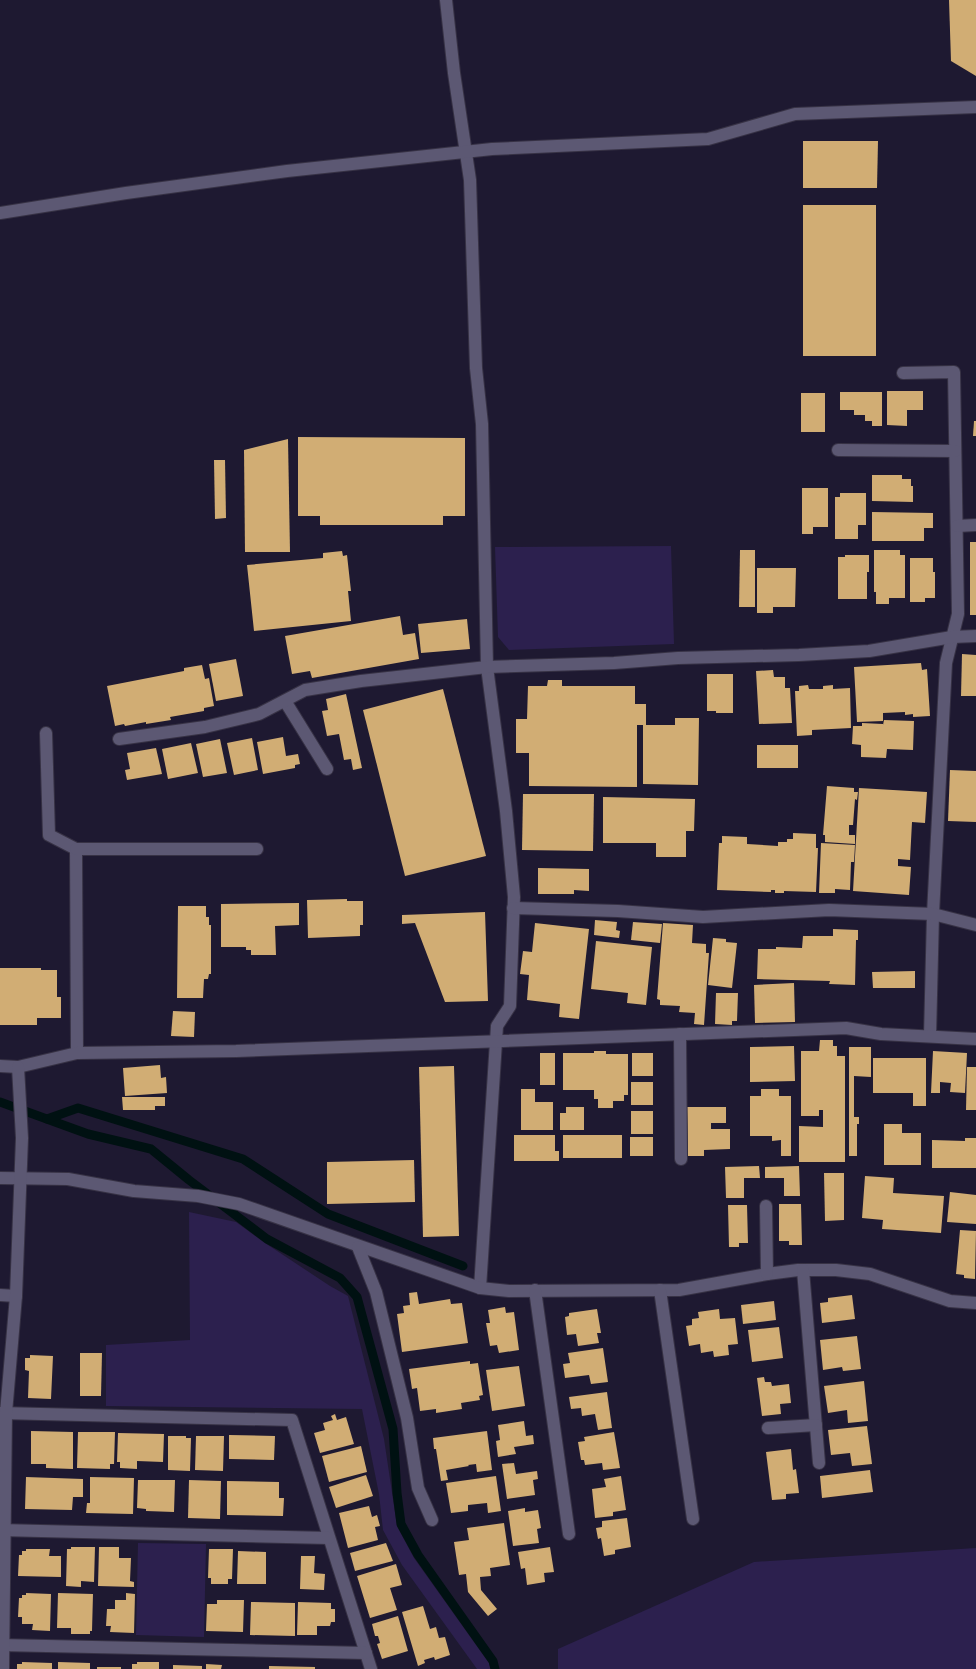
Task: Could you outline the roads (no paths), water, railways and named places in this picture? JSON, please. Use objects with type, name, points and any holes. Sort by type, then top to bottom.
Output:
[{"type":"street","points":[[446,0],[454,73],[470,180],[476,368],[482,424],[487,666],[506,810],[514,897],[510,1006],[497,1026],[480,1288]]},
{"type":"street","points":[[0,213],[126,193],[287,171],[492,149],[708,139],[795,114],[976,107]]},
{"type":"street","points":[[903,373],[954,372],[958,614],[946,663],[933,914],[930,1036]]},
{"type":"street","points":[[838,450],[955,451]]},
{"type":"street","points":[[956,526],[976,525]]},
{"type":"street","points":[[119,739],[223,723],[259,714],[305,690],[352,682],[487,666],[614,663],[678,658],[798,656],[870,651],[952,637],[976,636]]},
{"type":"street","points":[[285,701],[327,769]]},
{"type":"street","points":[[46,733],[49,835],[76,849],[257,849]]},
{"type":"street","points":[[76,849],[77,1053]]},
{"type":"street","points":[[513,908],[618,911],[703,917],[829,910],[933,914],[976,925]]},
{"type":"street","points":[[0,1066],[18,1067],[77,1053],[236,1051],[846,1028],[881,1034],[976,1039]]},
{"type":"street","points":[[680,1034],[681,1159]]},
{"type":"street","points":[[2,1669],[3,1413],[16,1296],[21,1178],[22,1138],[18,1067]]},
{"type":"street","points":[[0,1178],[68,1179],[134,1191],[198,1196],[239,1204],[480,1288],[509,1291],[679,1290],[767,1274],[803,1270],[836,1270],[870,1274],[950,1301],[976,1303]]},
{"type":"street","points":[[766,1206],[767,1274]]},
{"type":"street","points":[[358,1247],[376,1292],[407,1418],[418,1488],[432,1520]]},
{"type":"street","points":[[803,1270],[819,1463]]},
{"type":"street","points":[[535,1290],[569,1534]]},
{"type":"street","points":[[660,1290],[693,1519]]},
{"type":"street","points":[[0,1295],[16,1296]]},
{"type":"street","points":[[3,1413],[292,1420],[371,1669]]},
{"type":"street","points":[[768,1428],[816,1425]]},
{"type":"street","points":[[2,1531],[329,1538]]},
{"type":"street","points":[[2,1646],[366,1652]]},
{"type":"waterway","points":[[0,1102],[88,1134],[151,1149],[267,1239],[340,1278],[357,1297],[393,1429],[401,1524],[418,1555],[493,1661],[495,1669]]},
{"type":"waterway","points":[[47,1119],[78,1108],[243,1159],[328,1214],[463,1266]]}]
